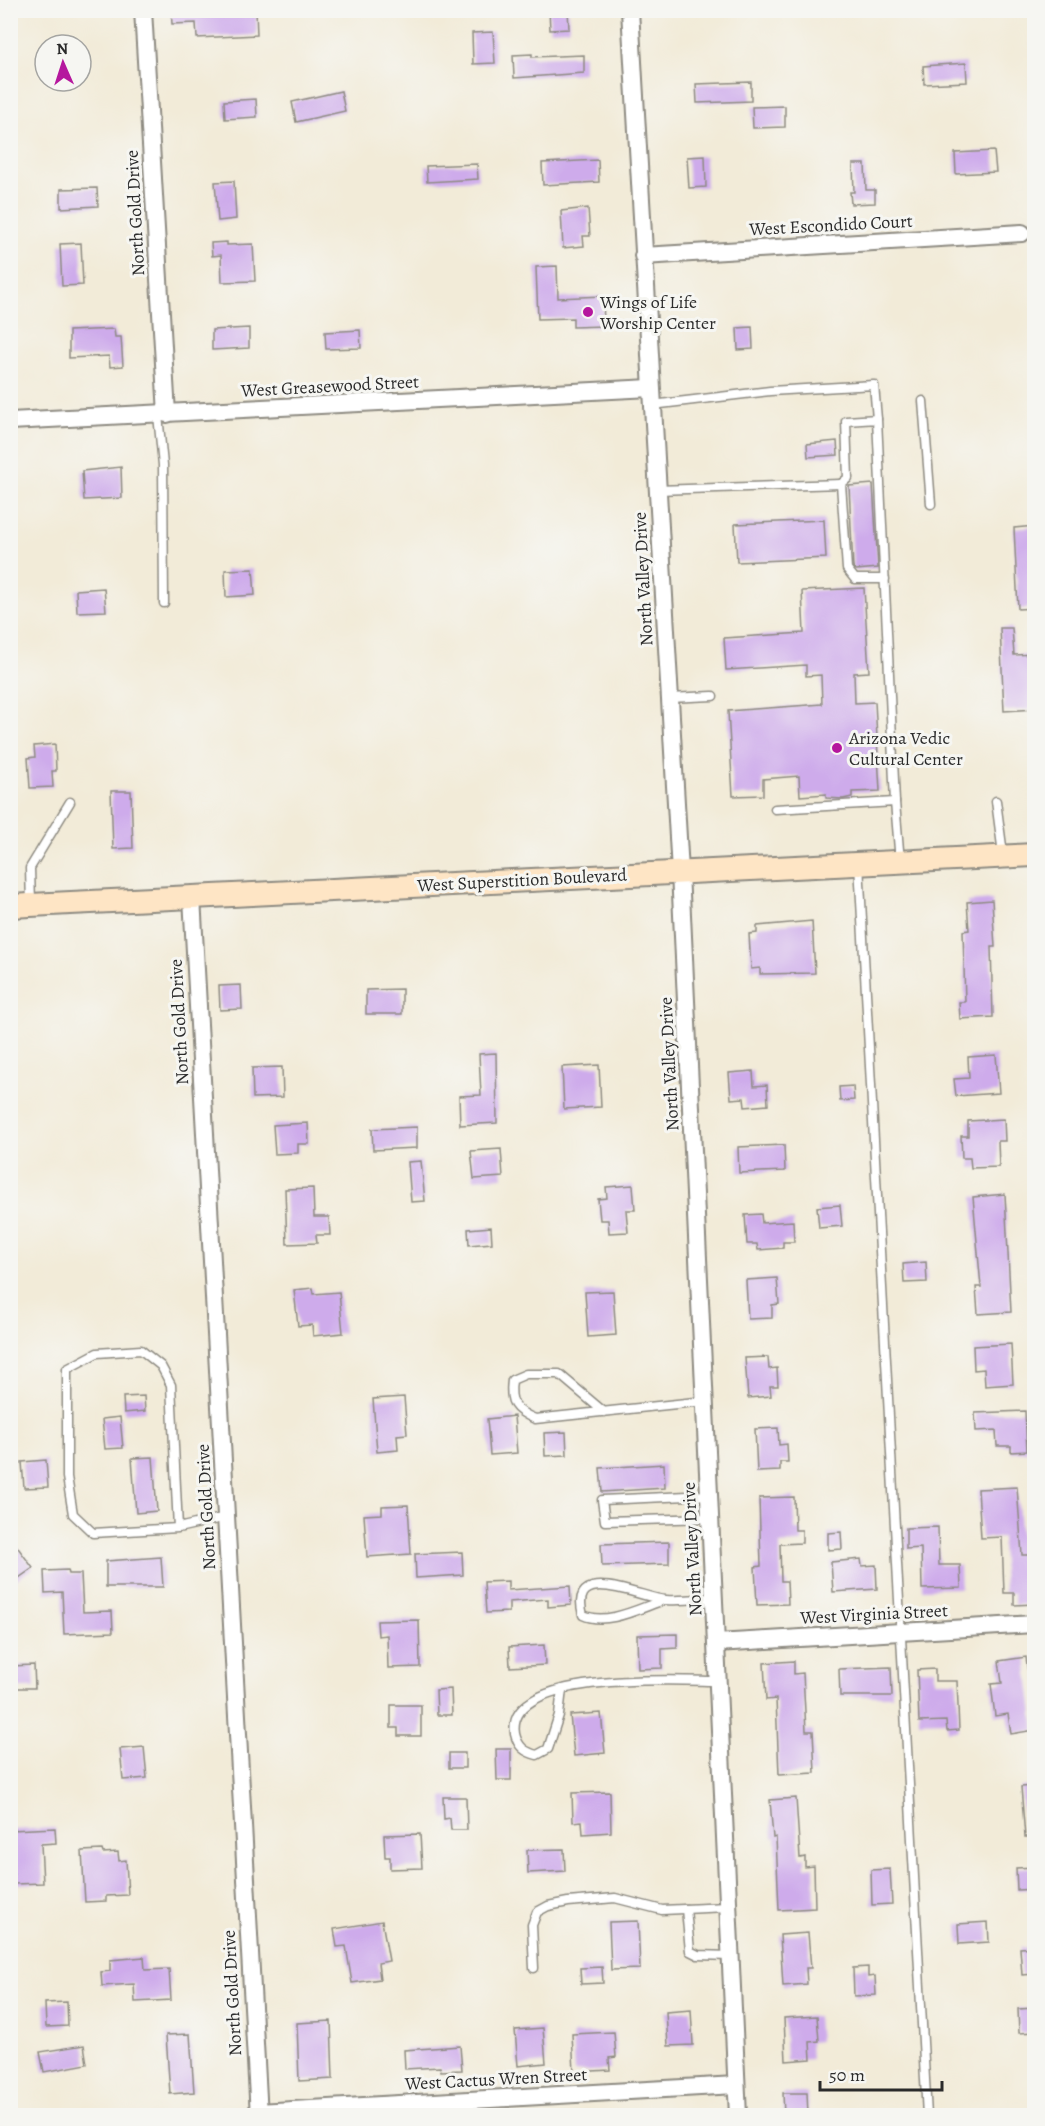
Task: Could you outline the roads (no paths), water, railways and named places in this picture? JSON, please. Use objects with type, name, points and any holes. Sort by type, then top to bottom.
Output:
[{"type":"main road","name":"West Superstition Boulevard","points":[[21,906],[1035,855]]},
{"type":"street","name":"North Gold Drive","points":[[143,10],[162,414]]},
{"type":"street","name":"North Valley Drive","points":[[630,10],[680,872],[738,2115]]},
{"type":"street","name":"West Escondido Court","points":[[643,256],[1022,233]]},
{"type":"street","name":"West Greasewood Street","points":[[10,421],[651,397]]},
{"type":"street","name":"North Gold Drive","points":[[192,897],[259,2114]]},
{"type":"street","name":"West Virginia Street","points":[[716,1643],[1035,1624]]},
{"type":"street","name":"West Cactus Wren Street","points":[[259,2114],[498,2107],[736,2085]]},
{"type":"lane","points":[[651,397],[874,385],[900,862]]},
{"type":"lane","points":[[923,401],[931,504]]},
{"type":"lane","points":[[162,414],[164,603]]},
{"type":"lane","points":[[657,490],[841,484],[848,478],[846,421],[877,419]]},
{"type":"lane","points":[[841,484],[847,569],[855,579],[885,579]]},
{"type":"lane","points":[[669,698],[713,696]]},
{"type":"lane","points":[[996,801],[1003,857]]},
{"type":"lane","points":[[21,906],[30,868],[70,802]]},
{"type":"lane","points":[[775,809],[895,802]]},
{"type":"lane","points":[[859,864],[927,2115]]},
{"type":"lane","points":[[178,1528],[171,1385],[161,1366],[141,1350],[97,1353],[67,1369],[67,1476],[73,1514],[93,1533],[178,1528],[226,1517]]},
{"type":"lane","points":[[604,1412],[559,1374],[526,1374],[512,1380],[510,1399],[517,1412],[536,1419],[604,1412],[705,1401]]},
{"type":"lane","points":[[709,1496],[602,1500],[605,1521],[710,1518]]},
{"type":"lane","points":[[664,1600],[607,1585],[593,1587],[583,1594],[580,1604],[583,1615],[592,1619],[610,1618],[664,1600],[714,1598]]},
{"type":"lane","points":[[562,1689],[559,1715],[548,1749],[537,1755],[525,1752],[517,1742],[515,1730],[518,1718],[526,1706],[546,1694],[562,1689],[596,1683],[718,1681]]},
{"type":"lane","points":[[534,1968],[532,1925],[537,1912],[548,1906],[615,1898],[655,1909],[728,1907]]},
{"type":"lane","points":[[686,1909],[690,1951],[698,1955],[730,1956]]},
{"type":"place","name":"Wings of Life Worship Center","points":[[588,312]]},
{"type":"place","name":"Arizona Vedic Cultural Center","points":[[837,748]]}]
